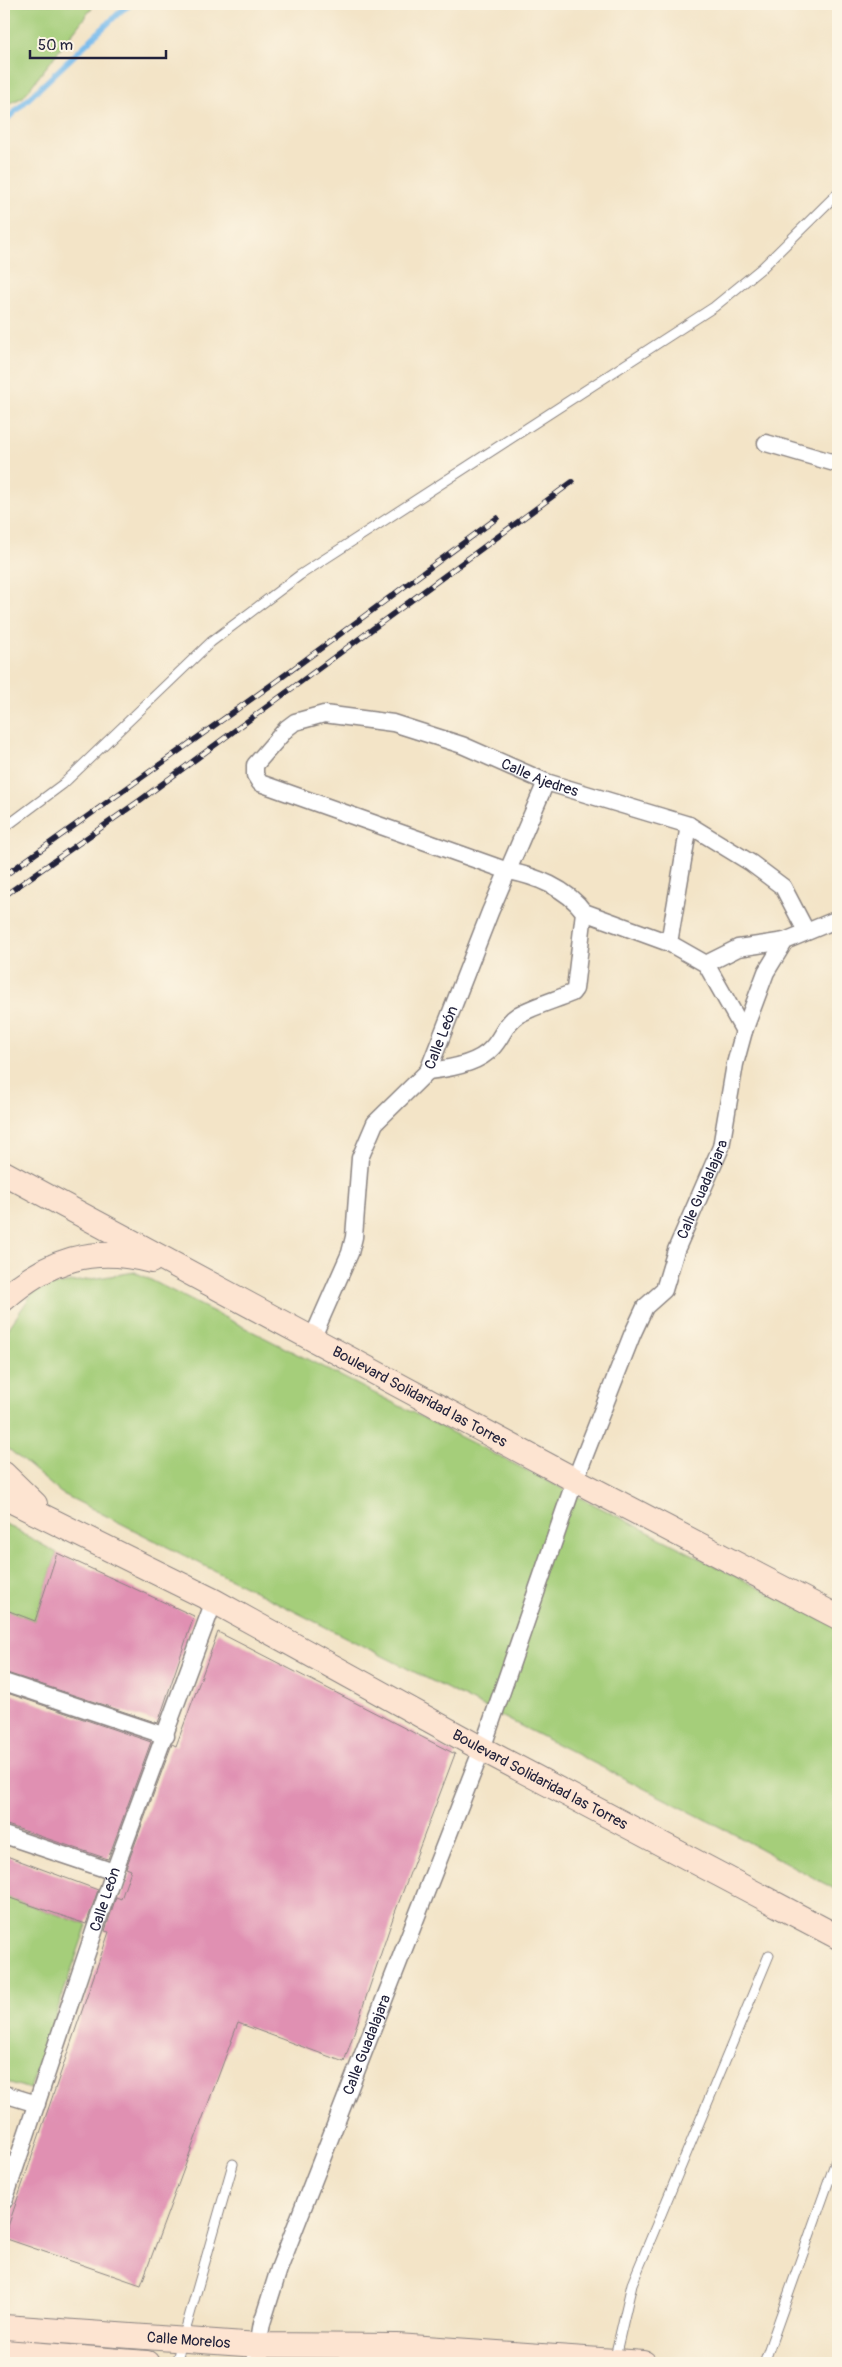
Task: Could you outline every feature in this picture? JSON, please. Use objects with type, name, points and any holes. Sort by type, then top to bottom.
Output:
[{"type":"main road","name":"Boulevard Solidaridad las Torres","points":[[4,1173],[179,1269],[575,1480],[838,1617]]},
{"type":"main road","points":[[4,1299],[34,1276],[52,1266],[75,1258],[98,1254],[135,1257],[179,1269]]},
{"type":"main road","points":[[4,1474],[53,1520]]},
{"type":"main road","name":"Boulevard Solidaridad las Torres","points":[[4,1497],[214,1601],[482,1749],[838,1937]]},
{"type":"main road","name":"Calle Morelos","points":[[4,2327],[182,2340],[257,2354],[396,2355],[644,2363]]},
{"type":"main road","name":"Calle Morelos","points":[[4,2352],[54,2359],[147,2363]]},
{"type":"street","points":[[766,443],[838,464]]},
{"type":"street","name":"Calle Ajedres","points":[[508,871],[256,780],[256,765],[287,728],[295,722],[324,714],[393,724],[462,745],[546,782],[689,825],[751,863],[783,887],[806,931]]},
{"type":"street","name":"Calle León","points":[[312,1339],[350,1253],[354,1237],[360,1158],[363,1147],[375,1123],[428,1071],[508,871],[546,782]]},
{"type":"street","points":[[669,943],[689,825]]},
{"type":"street","points":[[508,871],[530,875],[543,881],[579,905],[584,912],[669,943],[706,964],[744,1031]]},
{"type":"street","points":[[428,1071],[455,1068],[485,1054],[492,1049],[510,1022],[518,1015],[572,993],[575,989],[584,912]]},
{"type":"street","points":[[706,964],[738,948],[785,941],[838,919]]},
{"type":"street","name":"Calle Guadalajara","points":[[257,2354],[269,2298],[482,1749],[575,1480],[632,1335],[645,1307],[664,1290],[676,1250],[721,1147],[744,1031],[766,972],[785,941]]},
{"type":"street","name":"Calle León","points":[[4,2201],[114,1872],[166,1736],[214,1601]]},
{"type":"street","points":[[4,1682],[166,1736]]},
{"type":"street","points":[[4,1835],[114,1872]]},
{"type":"street","points":[[4,2094],[37,2104]]},
{"type":"lane","points":[[4,828],[63,784],[211,642],[300,575],[714,307],[763,267],[838,193]]},
{"type":"lane","points":[[614,2361],[632,2284],[769,1955]]},
{"type":"lane","points":[[764,2363],[838,2155]]},
{"type":"lane","points":[[176,2363],[233,2164]]},
{"type":"green space","points":[[4,4],[95,4],[23,97],[4,106]]},
{"type":"green space","points":[[135,1272],[838,1628],[838,1891],[730,1832],[61,1493],[4,1445],[4,1335],[36,1288]]},
{"type":"green space","points":[[4,1523],[57,1553],[35,1621],[4,1609]]},
{"type":"green space","points":[[4,1896],[87,1925],[30,2089],[4,2081]]},
{"type":"building","points":[[57,1553],[194,1616],[158,1723],[4,1672],[4,1609],[35,1621]]},
{"type":"building","points":[[218,1632],[455,1754],[394,1915],[344,2062],[238,2023],[141,2285],[4,2238],[109,1932],[105,1931],[116,1897],[121,1899],[131,1870],[126,1868],[172,1744],[176,1746]]},
{"type":"building","points":[[4,1692],[151,1742],[108,1859],[4,1824]]},
{"type":"building","points":[[4,1855],[98,1890],[86,1924],[4,1896]]},
{"type":"waterway","points":[[4,122],[121,11],[132,4]]},
{"type":"railway","points":[[4,896],[139,801],[572,482]]},
{"type":"railway","points":[[4,876],[278,680],[497,518]]}]
